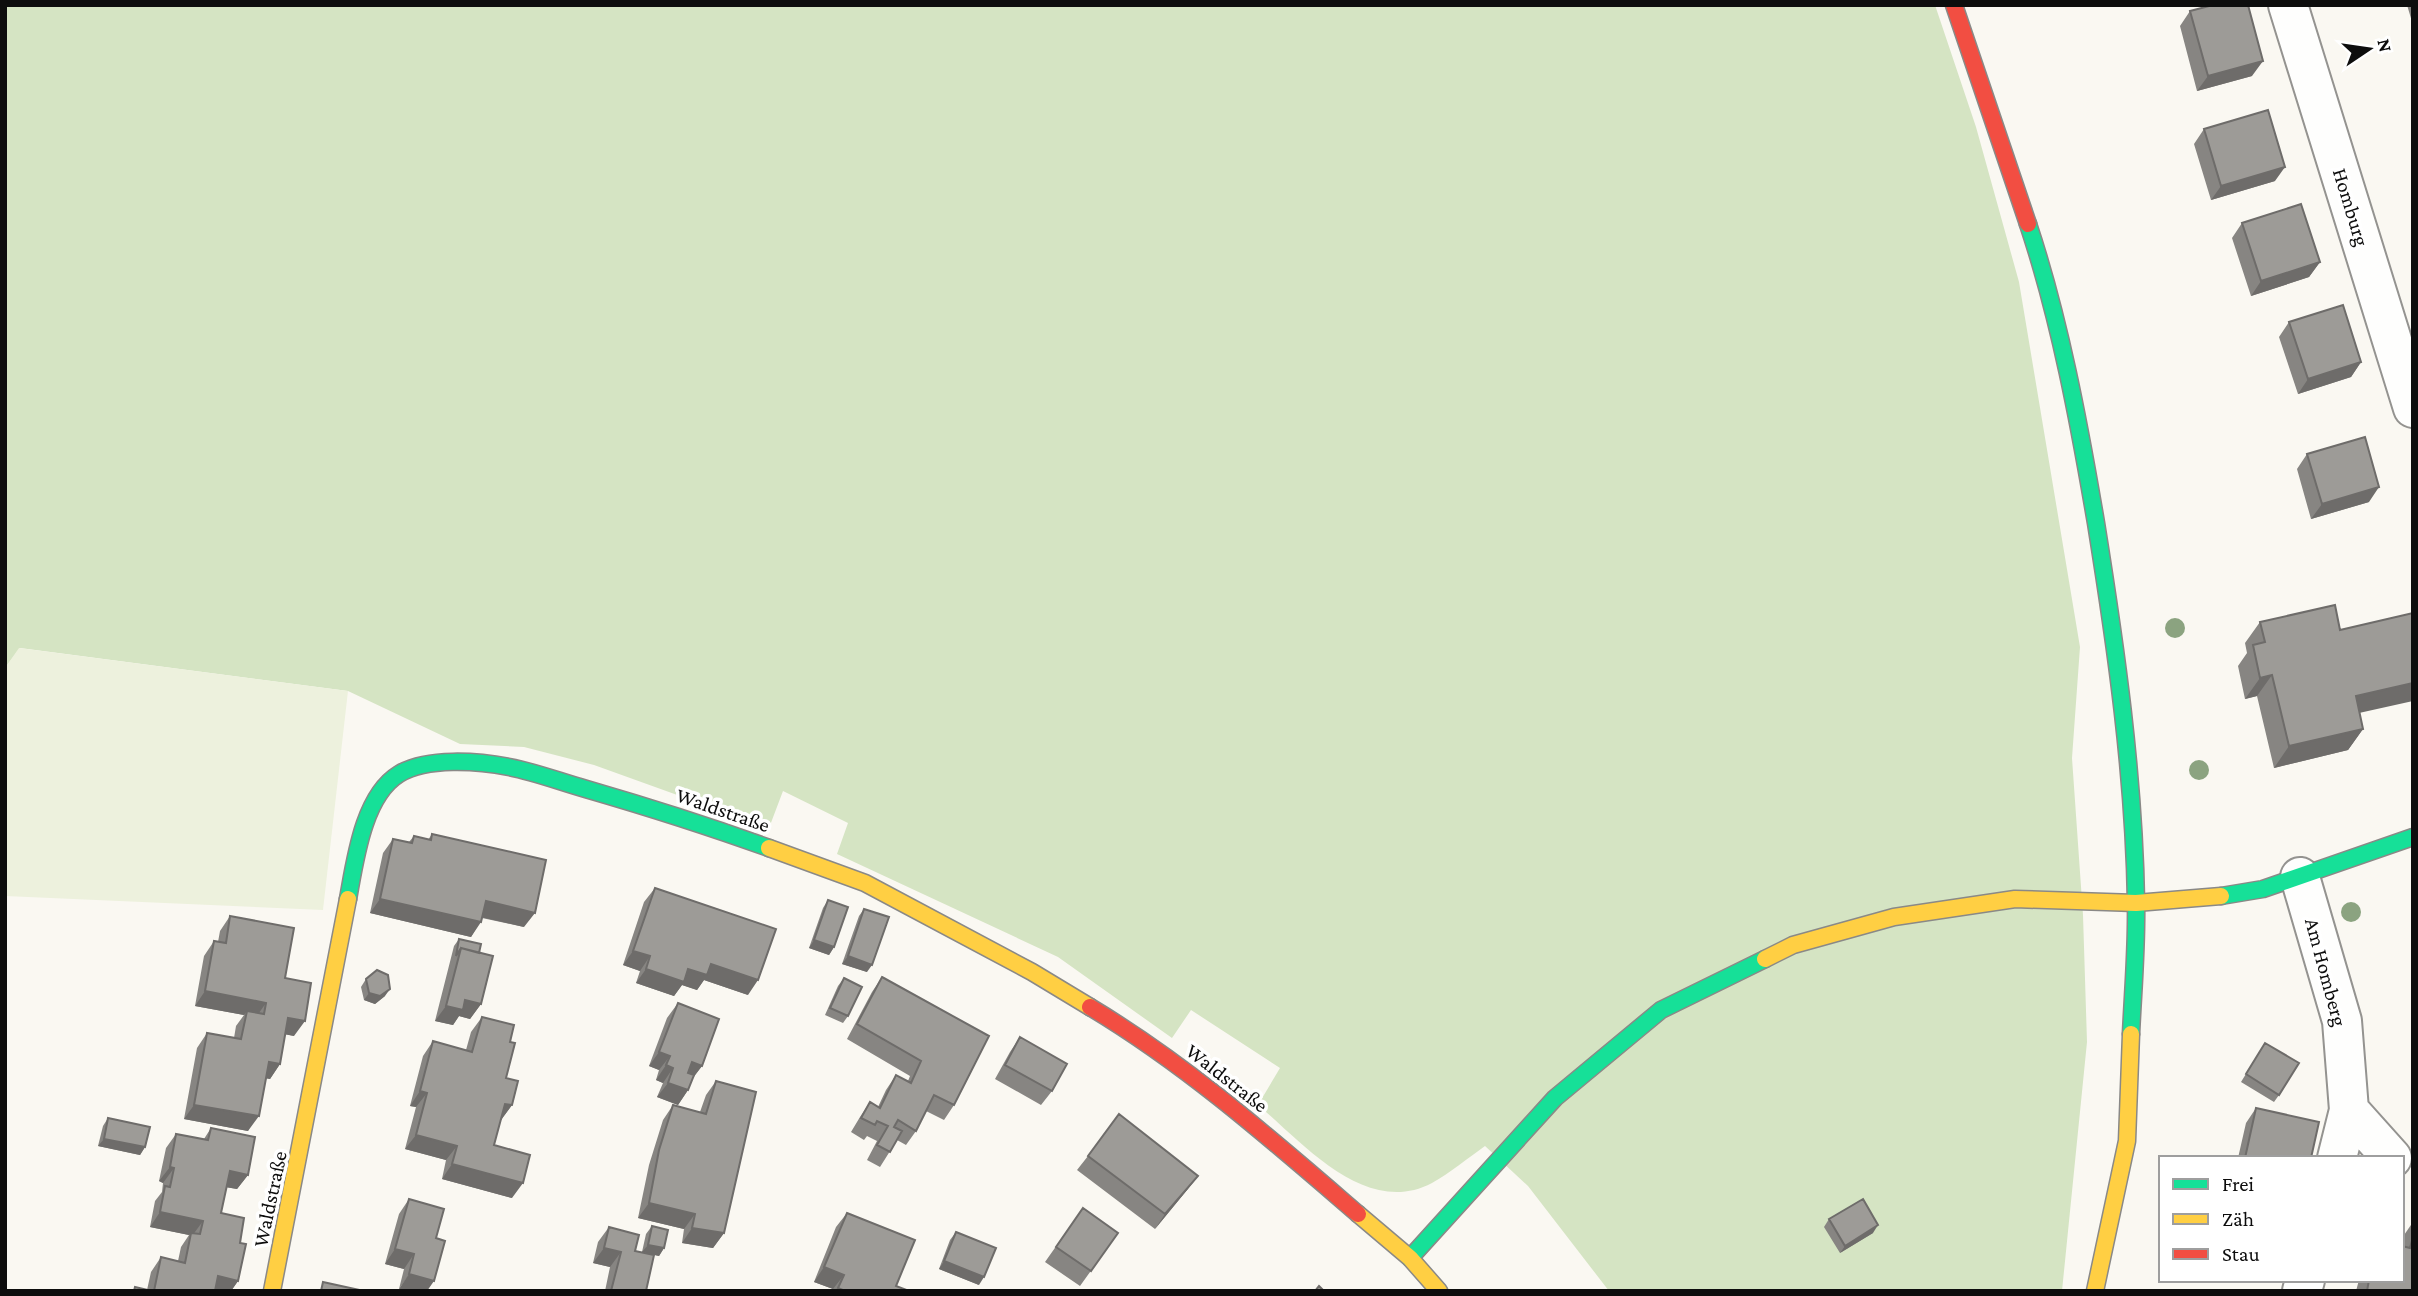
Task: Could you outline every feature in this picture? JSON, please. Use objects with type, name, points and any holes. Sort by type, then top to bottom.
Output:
[{"type":"street","points":[[1954,5],[2038,255],[2082,439],[2115,641],[2130,779],[2136,903],[2127,1140],[2095,1291]]},
{"type":"street","name":"Homburg","points":[[2288,5],[2413,408]]},
{"type":"street","name":"Waldstraße","points":[[272,1291],[306,1127],[357,852],[376,796],[399,774],[428,765],[473,763],[509,767],[692,820],[865,883],[952,929],[1142,1038],[1226,1101],[1410,1258],[1438,1291]]},
{"type":"street","points":[[1410,1258],[1555,1098],[1661,1010],[1793,945],[1894,917],[2015,899],[2136,903],[2226,896],[2300,877],[2413,837]]},
{"type":"street","name":"Am Homberg","points":[[2300,877],[2342,1021],[2349,1111],[2338,1156]]},
{"type":"street","points":[[2349,1111],[2390,1156]]},
{"type":"green space","points":[[5,5],[1935,5],[1976,127],[2019,282],[2080,647],[2072,758],[2083,915],[2087,1042],[2062,1291],[1609,1291],[1528,1186],[1485,1146],[1432,1183],[1407,1191],[1383,1191],[1360,1184],[1315,1156],[1258,1105],[1280,1068],[1191,1010],[1172,1038],[1058,957],[837,854],[848,823],[783,791],[769,828],[594,765],[524,747],[460,744],[348,691],[20,648],[5,668]]},
{"type":"green space","points":[[19,648],[348,691],[323,910],[5,896],[5,668]]},
{"type":"building","points":[[2213,5],[2248,5],[2263,61],[2208,76],[2190,11]]},
{"type":"building","points":[[2268,110],[2285,167],[2221,186],[2204,129]]},
{"type":"building","points":[[2301,204],[2320,262],[2261,281],[2242,223]]},
{"type":"building","points":[[2343,305],[2361,362],[2308,379],[2289,322]]},
{"type":"building","points":[[2365,437],[2379,487],[2322,504],[2307,454]]},
{"type":"building","points":[[2335,605],[2340,630],[2413,613],[2413,683],[2356,696],[2363,729],[2289,746],[2272,675],[2260,678],[2253,645],[2265,642],[2260,622]]},
{"type":"building","points":[[432,834],[546,860],[535,913],[486,901],[481,922],[380,899],[393,839],[412,843],[414,836],[431,840]]},
{"type":"building","points":[[655,888],[776,929],[758,980],[711,964],[707,975],[688,969],[684,982],[646,969],[650,956],[633,951]]},
{"type":"building","points":[[828,900],[848,907],[834,947],[814,940]]},
{"type":"building","points":[[864,909],[889,917],[872,965],[848,956]]},
{"type":"building","points":[[230,916],[294,928],[285,978],[311,983],[305,1021],[288,1018],[280,1064],[269,1062],[259,1116],[194,1105],[207,1033],[241,1039],[247,1011],[264,1014],[266,1003],[205,991],[214,941],[226,943]]},
{"type":"building","points":[[459,939],[481,944],[479,953],[461,948],[456,956]]},
{"type":"building","points":[[461,948],[493,956],[481,1004],[465,1000],[463,1010],[446,1006]]},
{"type":"building","points":[[377,970],[388,975],[390,989],[380,996],[369,993],[366,979]]},
{"type":"building","points":[[882,977],[989,1036],[954,1105],[934,1095],[916,1131],[898,1120],[894,1127],[902,1131],[890,1152],[877,1145],[888,1126],[877,1121],[875,1125],[861,1118],[870,1102],[880,1108],[896,1075],[911,1083],[921,1061],[857,1024]]},
{"type":"building","points":[[844,978],[862,987],[848,1016],[830,1008]]},
{"type":"building","points":[[678,1003],[719,1019],[702,1066],[692,1062],[688,1073],[694,1075],[688,1090],[668,1083],[673,1068],[666,1065],[670,1056],[659,1052]]},
{"type":"building","points":[[482,1017],[514,1025],[510,1042],[515,1043],[506,1078],[518,1081],[512,1105],[505,1104],[494,1145],[530,1155],[523,1183],[452,1164],[457,1146],[416,1135],[427,1093],[420,1091],[433,1041],[472,1052]]},
{"type":"building","points":[[1020,1037],[1067,1064],[1052,1091],[1005,1065]]},
{"type":"building","points":[[2265,1043],[2299,1063],[2279,1095],[2246,1074]]},
{"type":"building","points":[[716,1081],[756,1092],[724,1233],[692,1228],[695,1214],[649,1203],[659,1150],[673,1105],[706,1114]]},
{"type":"building","points":[[2256,1108],[2319,1122],[2311,1156],[2245,1156]]},
{"type":"building","points":[[1119,1114],[1198,1176],[1165,1214],[1088,1156]]},
{"type":"building","points":[[108,1118],[150,1127],[145,1147],[104,1139]]},
{"type":"building","points":[[211,1128],[255,1137],[248,1175],[230,1171],[221,1213],[244,1218],[240,1243],[246,1244],[238,1281],[218,1276],[215,1291],[154,1291],[161,1257],[185,1263],[191,1233],[200,1234],[203,1221],[160,1212],[165,1186],[170,1187],[174,1168],[170,1167],[176,1134],[208,1140]]},
{"type":"building","points":[[409,1199],[444,1209],[436,1238],[445,1241],[434,1281],[409,1274],[414,1254],[395,1249]]},
{"type":"building","points":[[1863,1199],[1878,1225],[1845,1246],[1829,1219]]},
{"type":"building","points":[[1083,1208],[1118,1233],[1091,1271],[1056,1247]]},
{"type":"building","points":[[847,1213],[915,1240],[896,1286],[909,1291],[845,1291],[838,1288],[844,1275],[824,1267]]},
{"type":"building","points":[[652,1226],[668,1230],[664,1248],[648,1245]]},
{"type":"building","points":[[609,1227],[639,1235],[635,1251],[654,1255],[646,1291],[611,1291],[621,1252],[604,1248]]},
{"type":"building","points":[[956,1232],[996,1248],[984,1277],[944,1261]]},
{"type":"building","points":[[2413,1237],[2413,1291],[2367,1291],[2369,1282],[2404,1282],[2404,1246],[2410,1248]]},
{"type":"building","points":[[323,1282],[364,1291],[321,1291]]},
{"type":"building","points":[[135,1287],[152,1291],[134,1291]]},
{"type":"traffic: fast","points":[[2028,224],[2050,297],[2075,410],[2096,523],[2117,664],[2135,854],[2136,935],[2131,1034]]},
{"type":"traffic: fast","points":[[348,899],[363,830],[377,797],[399,774],[438,763],[483,763],[509,767],[678,817],[769,848]]},
{"type":"traffic: fast","points":[[2221,896],[2263,889],[2413,837]]},
{"type":"traffic: fast","points":[[1410,1258],[1555,1098],[1661,1010],[1765,959]]},
{"type":"traffic: slow","points":[[769,848],[865,883],[1032,972],[1090,1007]]},
{"type":"traffic: slow","points":[[1765,959],[1793,945],[1894,917],[2015,899],[2136,903],[2221,896]]},
{"type":"traffic: slow","points":[[272,1291],[348,899]]},
{"type":"traffic: slow","points":[[2095,1291],[2127,1141],[2131,1034]]},
{"type":"traffic: slow","points":[[1358,1214],[1410,1258],[1439,1291]]},
{"type":"traffic: jam","points":[[1954,5],[2028,224]]},
{"type":"traffic: jam","points":[[1090,1007],[1195,1078],[1358,1214]]}]
